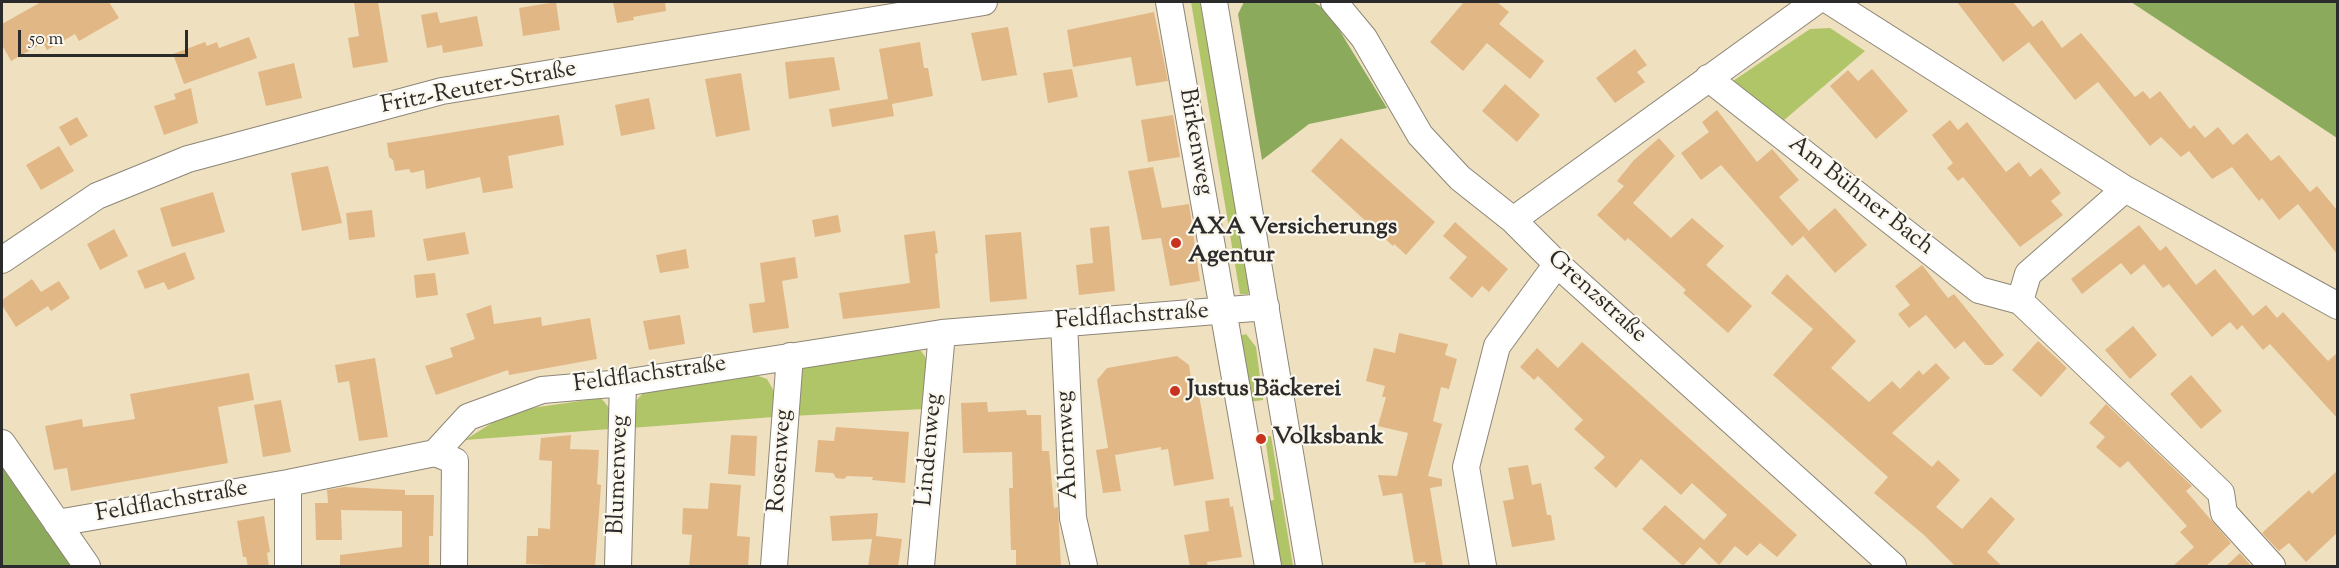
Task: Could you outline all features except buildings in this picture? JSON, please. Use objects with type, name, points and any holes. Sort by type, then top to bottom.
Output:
[{"type":"street","name":"Fritz-Reuter-Straße","points":[[2,260],[97,196],[188,159],[430,94],[984,2]]},
{"type":"street","name":"Birkenweg","points":[[1169,2],[1268,567]]},
{"type":"street","points":[[1214,2],[1309,567]]},
{"type":"street","name":"Grenzstraße","points":[[1334,2],[1364,38],[1420,135],[1460,178],[1513,220],[1557,264],[1893,567]]},
{"type":"street","points":[[1513,220],[1815,2]]},
{"type":"street","points":[[1831,2],[2126,189],[2337,306]]},
{"type":"street","name":"Am Bühner Bach","points":[[1708,78],[1979,290],[2020,301],[2221,493],[2224,513],[2272,567]]},
{"type":"street","points":[[2020,301],[2028,274],[2126,189]]},
{"type":"street","points":[[1483,567],[1466,467],[1497,346],[1557,264]]},
{"type":"street","name":"Feldflachstraße","points":[[57,523],[288,483],[435,453],[468,417],[542,390],[623,383],[942,333],[1266,307]]},
{"type":"street","name":"Ahornweg","points":[[1064,322],[1073,518],[1084,567]]},
{"type":"street","name":"Lindenweg","points":[[921,567],[942,333]]},
{"type":"street","name":"Rosenweg","points":[[774,567],[790,356]]},
{"type":"street","name":"Blumenweg","points":[[618,567],[623,383]]},
{"type":"street","points":[[2,443],[87,567]]},
{"type":"street","points":[[435,453],[455,461],[454,567]]},
{"type":"street","points":[[288,483],[288,567]]},
{"type":"green space","points":[[1191,2],[1200,2],[1251,287],[1248,294],[1240,294]]},
{"type":"green space","points":[[1244,2],[1313,2],[1327,10],[1387,108],[1309,124],[1262,160],[1238,14]]},
{"type":"green space","points":[[2131,2],[2337,2],[2337,138]]},
{"type":"green space","points":[[1830,28],[1865,51],[1783,121],[1733,81],[1810,29]]},
{"type":"green space","points":[[1246,334],[1256,347],[1263,400],[1249,402],[1240,336]]},
{"type":"green space","points":[[909,348],[921,351],[929,362],[923,409],[792,416],[801,368]]},
{"type":"green space","points":[[755,375],[767,379],[775,393],[773,417],[631,428],[633,404],[645,391]]},
{"type":"green space","points":[[601,398],[610,409],[610,429],[465,440],[511,411]]},
{"type":"green space","points":[[1271,436],[1293,566],[1280,566],[1269,501],[1274,500],[1265,437]]},
{"type":"green space","points":[[2,458],[75,566],[2,566]]},
{"type":"place","name":"AXA Versicherungs Agentur","points":[[1176,243]]},
{"type":"place","name":"Justus Bäckerei","points":[[1175,391]]},
{"type":"place","name":"Volksbank","points":[[1261,439]]}]
